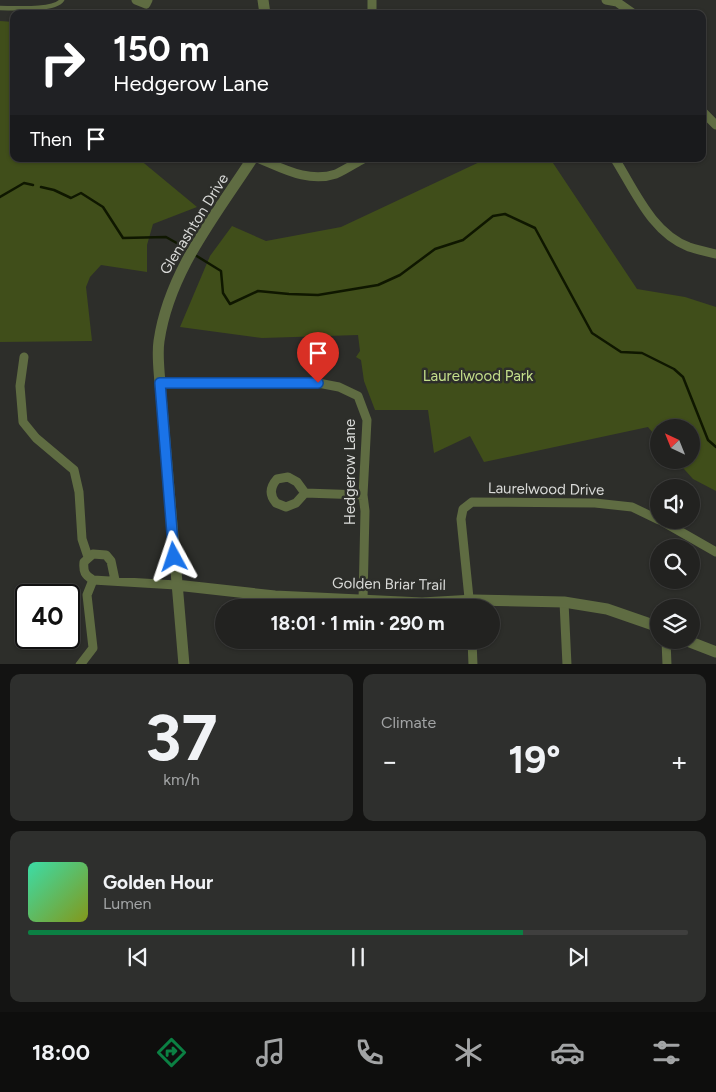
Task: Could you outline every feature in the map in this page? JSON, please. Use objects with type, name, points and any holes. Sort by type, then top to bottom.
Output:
[{"type":"street","points":[[136,0],[147,2]]},
{"type":"street","points":[[606,0],[617,2],[628,10]]},
{"type":"street","points":[[706,115],[716,125]]},
{"type":"street","name":"Glenashton Drive","points":[[184,664],[176,584],[158,342],[172,290],[183,266],[250,162]]},
{"type":"street","points":[[268,162],[300,175],[322,177],[335,174],[358,162]]},
{"type":"street","points":[[617,162],[654,222],[672,237],[689,247],[716,254]]},
{"type":"street","points":[[24,357],[20,386],[23,422],[36,438],[74,470],[79,492],[82,539],[88,557]]},
{"type":"street","name":"Hedgerow Lane","points":[[160,383],[318,383],[339,387],[358,396],[367,420],[363,495],[365,511],[363,599]]},
{"type":"street","points":[[305,493],[363,495]]},
{"type":"street","name":"Laurelwood Drive","points":[[469,599],[461,519],[464,509],[472,502],[611,504],[632,508],[650,516]]},
{"type":"street","name":"Laurelwood Drive","points":[[675,529],[716,552]]},
{"type":"street","points":[[80,664],[93,648],[86,595],[93,580],[87,577],[83,571],[84,562],[88,557],[99,553],[106,555],[111,561],[115,580]]},
{"type":"street","name":"Golden Briar Trail","points":[[93,580],[102,582],[115,580],[176,584],[275,596],[341,599]]},
{"type":"street","points":[[564,602],[567,664]]},
{"type":"street","name":"Golden Briar Trail","points":[[500,603],[564,602],[607,609],[650,624]]},
{"type":"street","points":[[700,646],[716,652]]},
{"type":"street","points":[[472,649],[473,664]]},
{"type":"street","points":[[666,649],[667,664]]},
{"type":"lane","points":[[0,8],[50,7],[60,4],[62,0]]},
{"type":"green space","points":[[0,21],[10,22],[10,162],[143,162],[197,207],[153,224],[147,245],[147,272],[101,265],[90,277],[86,287],[92,341],[0,342]]},
{"type":"green space","name":"Laurelwood Park","points":[[480,162],[552,162],[637,289],[685,297],[716,307],[716,491],[700,483],[700,479],[693,479],[684,469],[700,469],[700,419],[650,419],[650,429],[648,427],[484,462],[470,436],[434,453],[428,410],[375,410],[364,381],[361,360],[356,357],[360,351],[358,335],[262,338],[180,327],[210,256],[232,226],[266,241],[341,227]]},
{"type":"waterway","points":[[0,197],[24,183],[33,185]]},
{"type":"waterway","points":[[41,187],[54,190],[71,198],[81,193],[103,207],[123,238],[166,237],[189,250]]},
{"type":"waterway","points":[[195,255],[221,271],[223,293],[230,304],[258,291],[318,295],[378,285],[400,275],[435,249],[463,240],[493,216],[505,214],[535,228],[592,333],[621,352],[642,353],[674,369],[683,377],[708,440],[716,447]]},
{"type":"route","points":[[174,557],[160,383],[318,383]]}]
